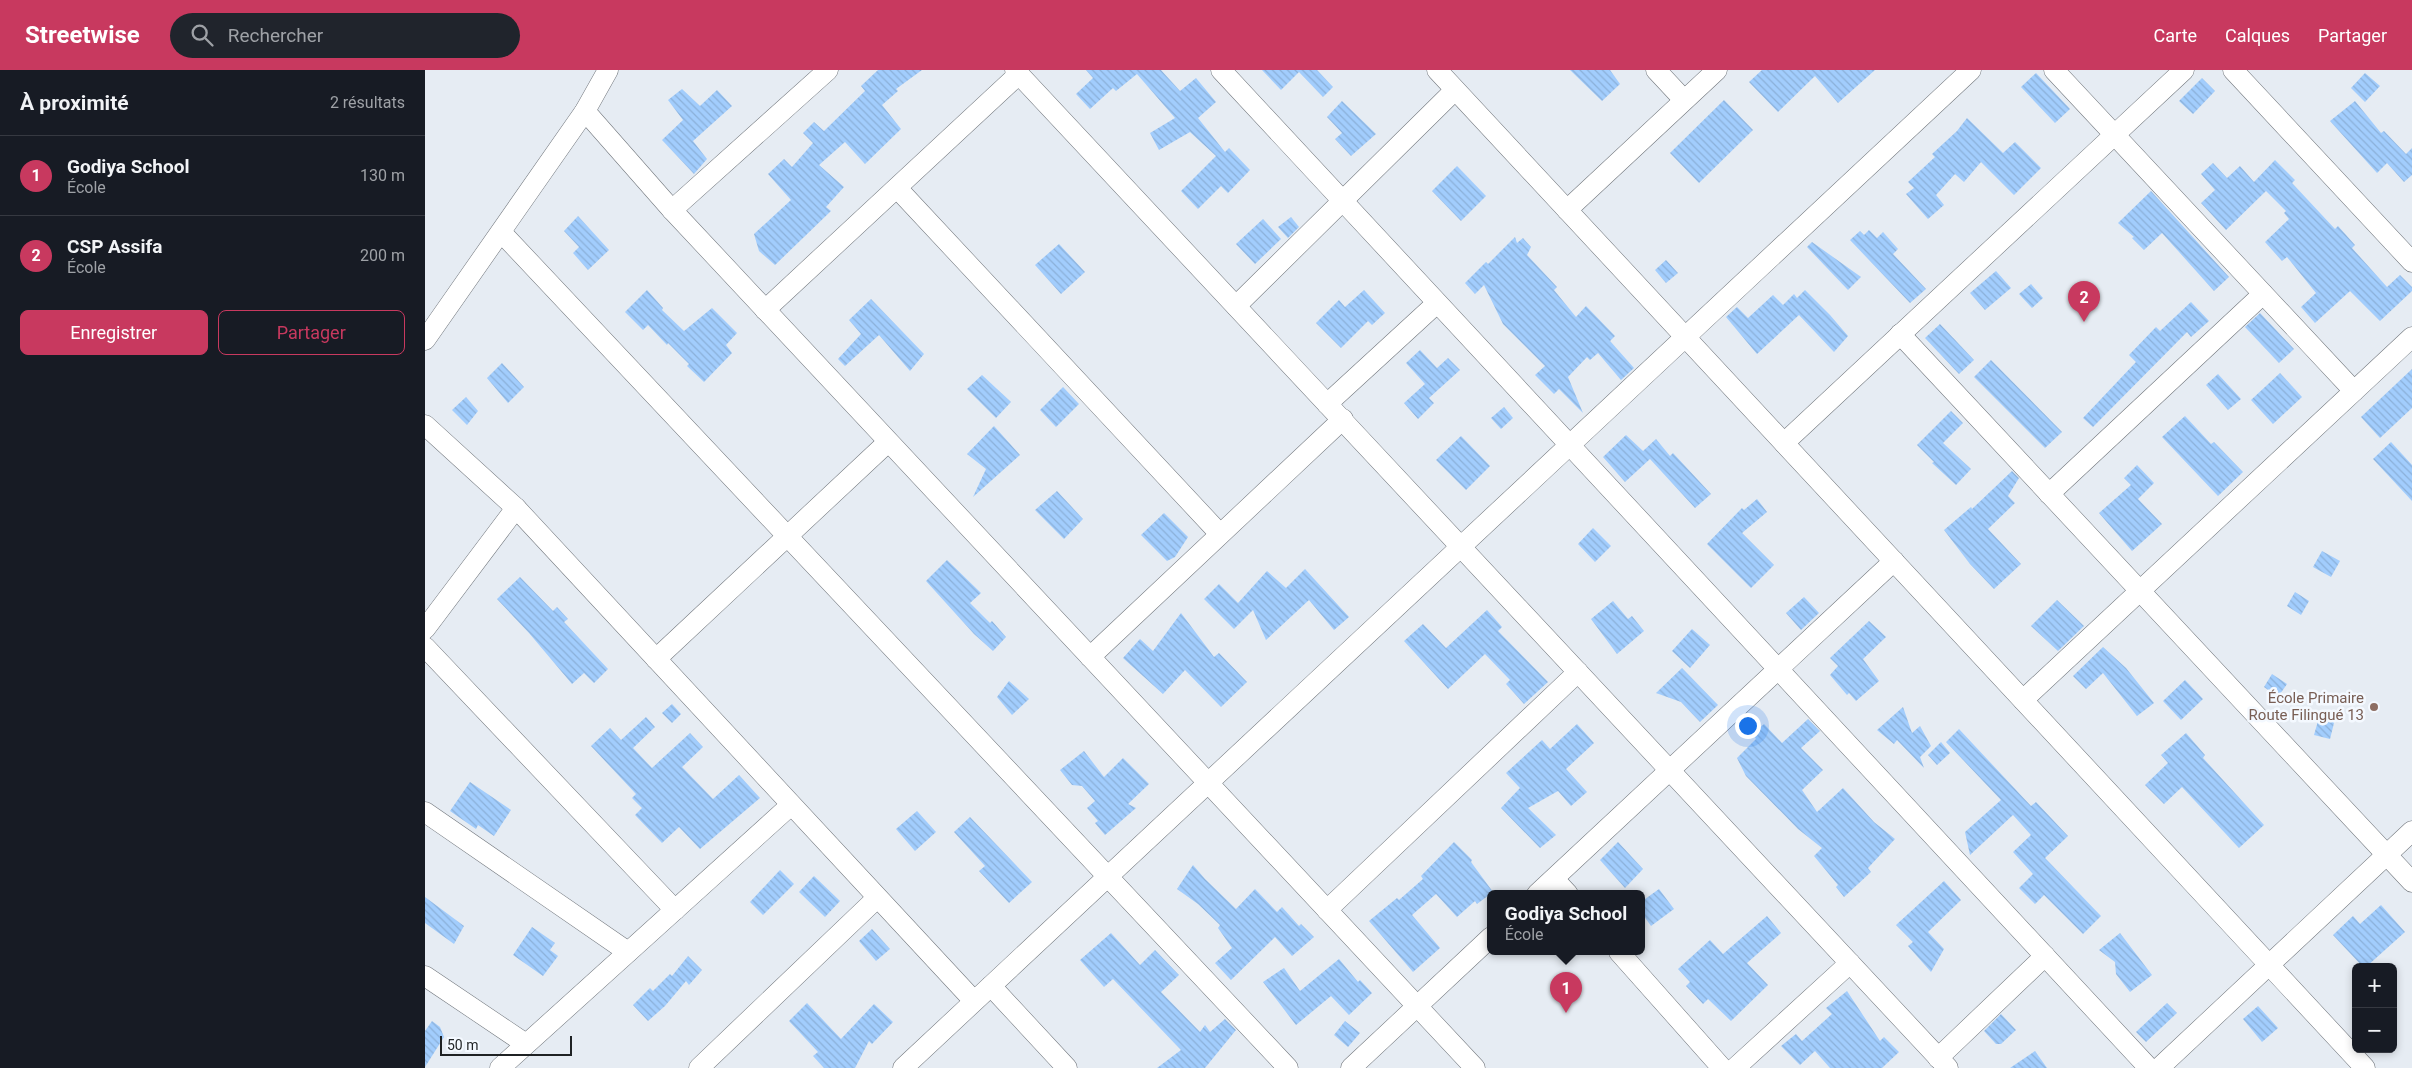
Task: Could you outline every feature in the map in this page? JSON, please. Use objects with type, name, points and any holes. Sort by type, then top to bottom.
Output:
[{"type":"street","points":[[425,340],[585,112],[608,70]]},
{"type":"street","points":[[672,210],[828,70]]},
{"type":"street","points":[[1221,70],[2149,1068]]},
{"type":"street","points":[[1437,70],[2365,1068]]},
{"type":"street","points":[[1656,70],[1684,100]]},
{"type":"street","points":[[1567,210],[1717,70]]},
{"type":"street","points":[[903,1068],[1971,70]]},
{"type":"street","points":[[2054,70],[2354,391]]},
{"type":"street","points":[[1784,443],[2184,70]]},
{"type":"street","points":[[2233,70],[2412,262]]},
{"type":"street","points":[[765,310],[897,188],[1017,72],[1943,1063],[2045,956]]},
{"type":"street","points":[[1236,306],[1455,90]]},
{"type":"street","points":[[585,112],[672,210],[765,310],[1475,1068]]},
{"type":"street","points":[[897,188],[1220,534]]},
{"type":"street","points":[[501,232],[1289,1068]]},
{"type":"street","points":[[2049,494],[2263,294]]},
{"type":"street","points":[[1327,404],[1437,303]]},
{"type":"street","points":[[1901,334],[2412,882]]},
{"type":"street","points":[[2023,700],[2412,337]]},
{"type":"street","points":[[1090,658],[1343,419]]},
{"type":"street","points":[[425,425],[516,508],[974,1001]]},
{"type":"street","points":[[657,659],[888,442]]},
{"type":"street","points":[[425,629],[516,508]]},
{"type":"street","points":[[1542,890],[1894,561]]},
{"type":"street","points":[[425,647],[675,910]]},
{"type":"street","points":[[1327,910],[1578,672]]},
{"type":"street","points":[[500,1068],[791,805]]},
{"type":"street","points":[[425,812],[628,952]]},
{"type":"street","points":[[2159,1068],[2412,832]]},
{"type":"street","points":[[1554,879],[1564,890]]},
{"type":"street","points":[[699,1068],[877,898]]},
{"type":"street","points":[[1351,1068],[1487,941]]},
{"type":"street","points":[[1622,955],[1722,1068]]},
{"type":"street","points":[[1735,1068],[1850,963]]},
{"type":"street","points":[[425,976],[526,1044]]},
{"type":"street","points":[[991,986],[1067,1068]]},
{"type":"building","points":[[878,70],[922,70],[896,89],[898,91],[882,105],[901,129],[865,164],[845,142],[819,165],[844,187],[826,207],[831,211],[775,265],[759,251],[754,234],[791,200],[768,174],[784,159],[792,167],[813,143],[803,133],[814,122],[824,131],[865,91],[861,86]]},
{"type":"building","points":[[1086,70],[1161,70],[1180,91],[1196,78],[1216,102],[1198,118],[1225,152],[1229,148],[1250,170],[1228,193],[1221,186],[1198,209],[1181,191],[1216,156],[1190,132],[1159,150],[1150,133],[1175,118],[1137,74],[1116,91],[1113,88],[1090,109],[1076,94],[1093,78]]},
{"type":"building","points":[[1262,70],[1317,70],[1333,87],[1323,97],[1299,72],[1281,90]]},
{"type":"building","points":[[1570,70],[1610,70],[1620,84],[1602,101]]},
{"type":"building","points":[[1762,70],[1875,70],[1838,103],[1815,76],[1778,112],[1749,82]]},
{"type":"building","points":[[2036,73],[2070,109],[2055,123],[2021,87]]},
{"type":"building","points":[[2365,73],[2380,86],[2365,102],[2351,88]]},
{"type":"building","points":[[2202,78],[2215,91],[2193,114],[2179,101]]},
{"type":"building","points":[[682,89],[700,106],[717,90],[732,106],[693,141],[707,159],[694,174],[662,140],[683,120],[668,100]]},
{"type":"building","points":[[1724,100],[1753,130],[1699,183],[1670,153]]},
{"type":"building","points":[[1342,101],[1376,134],[1351,156],[1335,139],[1342,133],[1327,117]]},
{"type":"building","points":[[2355,101],[2381,133],[2384,131],[2406,154],[2412,148],[2412,175],[2404,182],[2387,163],[2377,173],[2330,121]]},
{"type":"building","points":[[1967,118],[2003,153],[2015,142],[2041,168],[2014,195],[1981,162],[1964,182],[1955,174],[1936,195],[1944,205],[1928,219],[1906,194],[1914,188],[1908,182],[1935,157],[1932,154],[1957,131]]},
{"type":"building","points":[[2275,160],[2295,180],[2292,183],[2335,229],[2338,226],[2355,245],[2352,248],[2387,287],[2400,275],[2412,287],[2412,291],[2380,321],[2350,291],[2315,323],[2301,307],[2316,293],[2287,257],[2282,261],[2265,242],[2289,219],[2284,213],[2286,211],[2266,191],[2226,230],[2201,203],[2215,190],[2201,174],[2213,163],[2227,178],[2240,166],[2254,182]]},
{"type":"building","points":[[1457,166],[1486,196],[1461,221],[1432,191]]},
{"type":"building","points":[[2151,191],[2229,277],[2214,291],[2162,233],[2144,250],[2132,238],[2134,237],[2118,223]]},
{"type":"building","points":[[578,216],[609,250],[588,270],[573,253],[579,247],[564,231]]},
{"type":"building","points":[[1291,217],[1299,227],[1288,238],[1278,227]]},
{"type":"building","points":[[1263,219],[1281,239],[1255,264],[1236,244]]},
{"type":"building","points":[[1869,230],[1877,238],[1883,232],[1898,249],[1893,254],[1926,289],[1910,303],[1850,240],[1860,231],[1864,235]]},
{"type":"building","points":[[1515,237],[1517,243],[1523,238],[1531,247],[1527,255],[1557,287],[1554,290],[1576,317],[1586,306],[1615,336],[1610,341],[1634,368],[1621,380],[1598,353],[1590,360],[1587,357],[1568,377],[1583,413],[1559,389],[1554,394],[1535,375],[1545,366],[1503,324],[1484,285],[1475,294],[1465,283],[1486,262],[1488,264]]},
{"type":"building","points":[[1812,242],[1861,277],[1848,290],[1807,247]]},
{"type":"building","points":[[1059,244],[1085,272],[1061,294],[1035,265]]},
{"type":"building","points":[[1666,260],[1678,273],[1666,283],[1655,270]]},
{"type":"building","points":[[1996,271],[2011,288],[1985,310],[1970,293]]},
{"type":"building","points":[[2031,284],[2043,298],[2032,308],[2019,294]]},
{"type":"building","points":[[647,290],[663,308],[662,310],[684,331],[712,308],[737,333],[726,345],[732,353],[704,382],[687,366],[689,364],[648,325],[643,330],[625,312]]},
{"type":"building","points":[[1364,290],[1385,313],[1372,325],[1368,321],[1341,348],[1316,323],[1339,300],[1345,307]]},
{"type":"building","points":[[1805,290],[1848,336],[1834,352],[1799,315],[1757,354],[1726,317],[1737,307],[1748,318],[1773,295],[1783,305],[1794,294],[1797,298]]},
{"type":"building","points":[[871,299],[924,354],[910,371],[879,335],[845,366],[838,359],[861,334],[849,320]]},
{"type":"building","points":[[2191,302],[2209,321],[2191,337],[2187,332],[2093,427],[2083,418],[2136,362],[2129,355],[2156,327],[2160,331]]},
{"type":"building","points":[[2260,313],[2294,349],[2279,363],[2245,327]]},
{"type":"building","points":[[1940,324],[1974,360],[1959,374],[1925,338]]},
{"type":"building","points":[[1420,350],[1437,368],[1448,358],[1460,370],[1429,398],[1434,403],[1418,419],[1404,403],[1425,384],[1406,363]]},
{"type":"building","points":[[1991,360],[2062,432],[2045,448],[1974,377]]},
{"type":"building","points":[[502,363],[524,387],[508,403],[487,378]]},
{"type":"building","points":[[2412,369],[2412,408],[2380,438],[2361,417]]},
{"type":"building","points":[[2280,373],[2302,397],[2273,424],[2251,400]]},
{"type":"building","points":[[2218,374],[2241,399],[2228,410],[2206,385]]},
{"type":"building","points":[[982,375],[1011,402],[996,418],[967,389]]},
{"type":"building","points":[[1063,387],[1079,404],[1056,427],[1040,410]]},
{"type":"building","points":[[466,397],[478,411],[467,425],[452,410]]},
{"type":"building","points":[[1504,407],[1513,418],[1501,429],[1491,418]]},
{"type":"building","points":[[1951,411],[1963,423],[1943,443],[1971,469],[1956,485],[1932,463],[1934,462],[1917,445]]},
{"type":"building","points":[[2185,416],[2211,444],[2214,442],[2243,472],[2218,496],[2162,437]]},
{"type":"building","points":[[994,426],[1020,455],[973,497],[986,469],[967,454]]},
{"type":"building","points":[[1626,435],[1643,451],[1656,439],[1670,456],[1673,453],[1711,494],[1695,508],[1650,459],[1625,482],[1603,457]]},
{"type":"building","points":[[1461,436],[1490,466],[1466,490],[1436,460]]},
{"type":"building","points":[[2391,442],[2412,465],[2412,501],[2373,459]]},
{"type":"building","points":[[2137,465],[2154,483],[2138,499],[2162,524],[2132,551],[2099,513],[2131,485],[2124,478]]},
{"type":"building","points":[[2012,471],[2019,478],[2008,496],[2015,503],[1988,529],[2021,564],[1994,589],[1970,564],[1944,530],[1971,507],[1972,509]]},
{"type":"building","points":[[1057,491],[1083,519],[1064,539],[1035,510]]},
{"type":"building","points":[[1757,499],[1767,512],[1742,533],[1774,565],[1751,588],[1707,544],[1742,508],[1744,510]]},
{"type":"building","points":[[1164,513],[1188,537],[1175,557],[1167,561],[1141,535]]},
{"type":"building","points":[[1593,528],[1611,546],[1595,562],[1578,544]]},
{"type":"building","points":[[2322,551],[2340,561],[2331,577],[2313,567]]},
{"type":"building","points":[[947,560],[981,593],[970,603],[990,623],[992,621],[1006,637],[993,651],[974,634],[926,581]]},
{"type":"building","points":[[1305,569],[1349,617],[1334,630],[1309,600],[1266,640],[1253,610],[1234,629],[1204,599],[1219,584],[1238,603],[1267,571],[1286,588]]},
{"type":"building","points":[[520,577],[553,611],[557,607],[568,619],[564,622],[608,669],[594,683],[584,673],[572,684],[497,599]]},
{"type":"building","points":[[2295,592],[2309,601],[2301,615],[2287,606]]},
{"type":"building","points":[[1804,597],[1819,613],[1801,630],[1786,613]]},
{"type":"building","points":[[2057,600],[2084,626],[2058,651],[2031,626]]},
{"type":"building","points":[[1613,601],[1628,619],[1632,616],[1644,631],[1617,654],[1591,619]]},
{"type":"building","points":[[1487,610],[1502,627],[1498,631],[1548,682],[1524,704],[1506,684],[1510,680],[1485,654],[1448,689],[1404,641],[1423,624],[1446,648]]},
{"type":"building","points":[[1181,613],[1214,657],[1219,653],[1247,682],[1221,707],[1185,670],[1163,694],[1123,658],[1140,639],[1153,651]]},
{"type":"building","points":[[1869,621],[1886,637],[1863,659],[1879,681],[1856,701],[1849,693],[1847,695],[1830,675],[1838,666],[1830,658]]},
{"type":"building","points":[[1692,629],[1710,645],[1690,668],[1672,651]]},
{"type":"building","points":[[2103,647],[2126,668],[2154,703],[2137,716],[2103,673],[2086,689],[2073,676]]},
{"type":"building","points":[[1682,668],[1718,705],[1700,722],[1681,702],[1656,693]]},
{"type":"building","points":[[2272,674],[2287,684],[2278,697],[2264,687]]},
{"type":"building","points":[[2185,680],[2203,699],[2181,720],[2163,701]]},
{"type":"building","points":[[1009,681],[1029,699],[1012,715],[997,697]]},
{"type":"building","points":[[672,704],[681,714],[672,723],[662,713]]},
{"type":"building","points":[[1903,707],[1912,733],[1920,726],[1931,746],[1920,757],[1924,768],[1897,740],[1894,744],[1877,730]]},
{"type":"building","points":[[2320,714],[2335,719],[2330,739],[2314,735]]},
{"type":"building","points":[[646,717],[655,727],[633,748],[652,768],[690,733],[703,747],[682,767],[713,799],[739,775],[760,798],[700,849],[679,827],[662,843],[635,815],[642,808],[632,798],[636,794],[591,746],[610,728],[621,740]]},
{"type":"building","points":[[1808,719],[1820,731],[1801,748],[1823,770],[1802,790],[1817,812],[1843,788],[1874,822],[1895,839],[1868,868],[1871,872],[1844,897],[1836,887],[1838,885],[1814,856],[1822,848],[1798,829],[1746,776],[1737,758],[1756,739],[1753,734],[1764,724],[1782,743]]},
{"type":"building","points":[[1577,724],[1594,743],[1566,769],[1587,792],[1571,806],[1558,791],[1528,808],[1556,835],[1540,848],[1501,808],[1520,788],[1506,773],[1542,740],[1550,749]]},
{"type":"building","points":[[1959,729],[2031,806],[2036,802],[2068,836],[2045,858],[2101,916],[2083,934],[2044,895],[2035,904],[2019,888],[2033,874],[2013,852],[2031,835],[2013,815],[1970,855],[1965,832],[2001,800],[1946,742]]},
{"type":"building","points":[[2186,733],[2205,755],[2203,758],[2264,825],[2239,848],[2182,787],[2164,804],[2145,785],[2168,763],[2161,755]]},
{"type":"building","points":[[1941,742],[1950,753],[1937,765],[1928,755]]},
{"type":"building","points":[[1084,751],[1104,777],[1123,758],[1149,784],[1128,804],[1136,808],[1105,835],[1095,823],[1098,821],[1087,808],[1095,801],[1082,786],[1072,785],[1060,770]]},
{"type":"building","points":[[470,782],[511,810],[494,836],[478,825],[476,829],[450,811]]},
{"type":"building","points":[[917,811],[936,832],[915,851],[896,829]]},
{"type":"building","points":[[970,817],[1032,882],[1009,903],[979,871],[985,866],[954,832]]},
{"type":"building","points":[[1454,842],[1472,860],[1471,862],[1492,890],[1487,890],[1487,896],[1477,904],[1475,901],[1457,917],[1436,894],[1412,915],[1440,948],[1413,972],[1369,921],[1397,898],[1399,900],[1423,879],[1421,876]]},
{"type":"building","points":[[1618,842],[1643,869],[1625,888],[1600,860]]},
{"type":"building","points":[[1193,865],[1236,909],[1255,889],[1277,912],[1282,907],[1299,926],[1301,924],[1314,937],[1292,956],[1275,937],[1231,980],[1215,963],[1232,948],[1218,928],[1220,925],[1198,904],[1177,889]]},
{"type":"building","points":[[780,870],[794,884],[763,915],[750,902]]},
{"type":"building","points":[[814,876],[840,901],[825,917],[799,892]]},
{"type":"building","points":[[1944,881],[1961,900],[1928,932],[1944,949],[1931,972],[1908,946],[1913,942],[1896,925]]},
{"type":"building","points":[[1659,889],[1674,909],[1651,926],[1645,918],[1645,899]]},
{"type":"building","points":[[425,897],[464,926],[454,944],[425,923]]},
{"type":"building","points":[[2381,905],[2405,932],[2370,963],[2359,963],[2333,935],[2353,916],[2360,924]]},
{"type":"building","points":[[1767,916],[1781,933],[1747,963],[1768,985],[1731,1021],[1708,999],[1703,1004],[1686,986],[1690,982],[1678,969],[1710,940],[1723,954]]},
{"type":"building","points":[[532,927],[555,943],[550,950],[558,956],[543,976],[513,955]]},
{"type":"building","points":[[872,929],[890,949],[876,961],[859,941]]},
{"type":"building","points":[[1111,933],[1140,965],[1155,950],[1179,975],[1161,992],[1200,1032],[1205,1025],[1210,1032],[1225,1019],[1236,1030],[1205,1068],[1157,1068],[1181,1050],[1113,979],[1104,987],[1080,960]]},
{"type":"building","points":[[2120,933],[2152,975],[2130,992],[2116,974],[2115,962],[2099,950]]},
{"type":"building","points":[[688,956],[702,970],[689,985],[686,981],[665,1006],[648,1021],[633,1005],[650,988],[653,991],[670,974],[672,976]]},
{"type":"building","points":[[1339,959],[1358,982],[1360,980],[1372,993],[1349,1015],[1331,996],[1296,1025],[1263,982],[1284,968],[1300,991]]},
{"type":"building","points":[[1847,991],[1880,1041],[1884,1037],[1899,1052],[1882,1068],[1830,1068],[1815,1051],[1800,1065],[1781,1046],[1796,1034],[1802,1041],[1832,1014],[1826,1008]]},
{"type":"building","points":[[807,1003],[841,1039],[874,1004],[893,1022],[872,1044],[869,1041],[855,1068],[824,1068],[813,1056],[818,1052],[789,1021]]},
{"type":"building","points":[[2167,1003],[2177,1013],[2146,1042],[2136,1032]]},
{"type":"building","points":[[2258,1006],[2278,1028],[2262,1042],[2243,1019]]},
{"type":"building","points":[[2001,1014],[2016,1030],[2001,1044],[1996,1044],[1984,1031]]},
{"type":"building","points":[[432,1021],[440,1027],[444,1037],[425,1067],[425,1031]]},
{"type":"building","points":[[1345,1021],[1360,1033],[1348,1047],[1334,1035]]},
{"type":"building","points":[[2035,1051],[2047,1068],[2010,1068]]},
{"type":"place","name":"CSP Assifa","points":[[2084,322]]},
{"type":"place","name":"École Primaire Route Filingué 13","points":[[2374,707]]},
{"type":"place","name":"Godiya School","points":[[1566,1013]]}]
